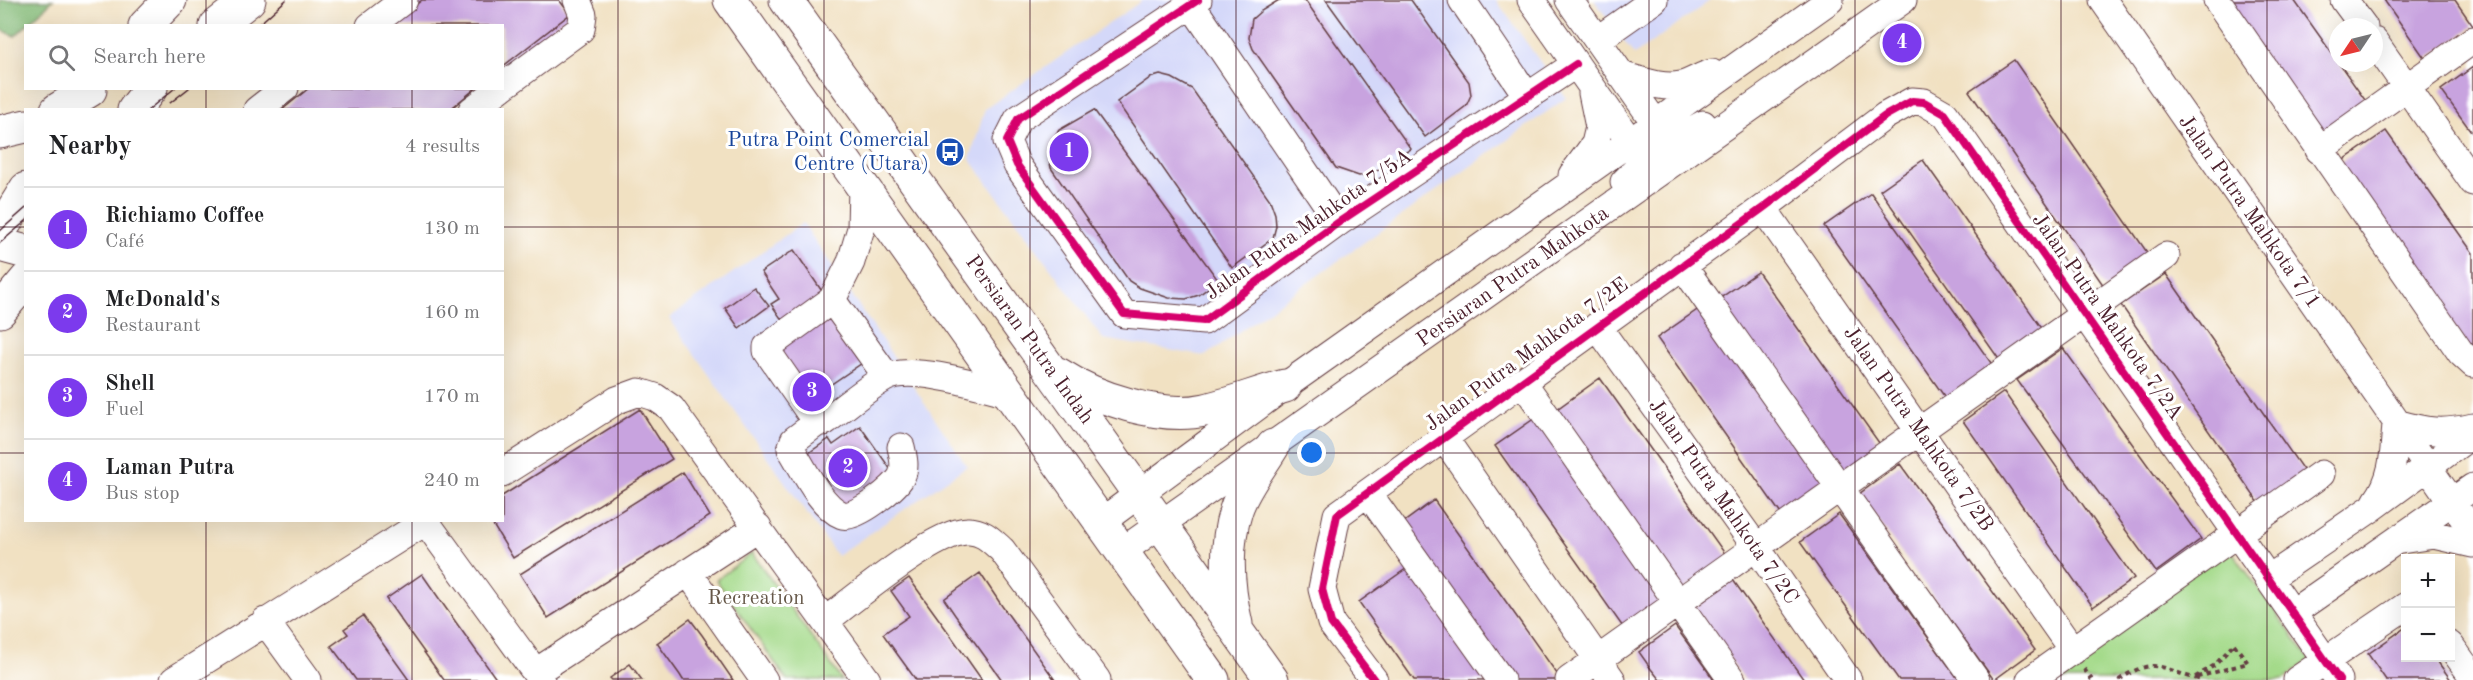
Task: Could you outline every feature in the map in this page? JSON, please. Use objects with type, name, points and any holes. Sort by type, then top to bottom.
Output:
[{"type":"main road","points":[[147,24],[170,0]]},
{"type":"main road","points":[[219,24],[249,0]]},
{"type":"main road","points":[[730,0],[1213,680]]},
{"type":"main road","name":"Persiaran Putra Indah","points":[[786,0],[1272,680]]},
{"type":"main road","points":[[136,108],[149,90]]},
{"type":"main road","points":[[61,108],[86,96]]},
{"type":"main road","points":[[0,132],[24,126]]},
{"type":"main road","points":[[24,193],[6,226],[24,249]]},
{"type":"main road","points":[[0,311],[24,282]]},
{"type":"main road","points":[[1049,368],[1091,392],[1121,403],[1166,411],[1202,411],[1285,386]]},
{"type":"main road","points":[[1239,634],[1230,596],[1227,555],[1231,532],[1236,508],[1273,446]]},
{"type":"street","points":[[373,24],[404,0]]},
{"type":"street","points":[[504,87],[581,29],[583,15],[577,0]]},
{"type":"street","points":[[1462,0],[1527,96]]},
{"type":"street","points":[[1531,0],[1630,142],[1657,137],[1744,101],[1758,103]]},
{"type":"street","points":[[1569,0],[1621,75],[1657,137]]},
{"type":"street","points":[[1597,40],[1654,0]]},
{"type":"street","points":[[1572,235],[1593,206],[1627,180],[1657,137],[1731,70],[1830,0]]},
{"type":"street","name":"Persiaran Putra Mahkota","points":[[1121,552],[1903,0]]},
{"type":"street","name":"Jalan Putra Mahkota 7/1","points":[[2103,0],[2427,467],[2462,494],[2473,532]]},
{"type":"street","points":[[2217,0],[2461,353],[2473,364]]},
{"type":"street","points":[[2344,0],[2357,18]]},
{"type":"street","points":[[1194,2],[1340,222]]},
{"type":"street","name":"Jalan Putra Mahkota 7/5A","points":[[1194,2],[1018,119],[1007,141],[1017,165],[1124,314],[1204,321],[1340,222],[1527,96],[1583,74]]},
{"type":"street","points":[[2319,150],[2473,40]]},
{"type":"street","points":[[2383,53],[2473,182]]},
{"type":"street","points":[[1621,75],[1670,86],[1684,85],[1703,75],[1731,70]]},
{"type":"street","points":[[1561,191],[1595,144],[1599,128],[1583,74]]},
{"type":"street","points":[[260,108],[282,90]]},
{"type":"street","points":[[475,108],[499,90]]},
{"type":"street","name":"Jalan Putra Mahkota 7/2A","points":[[1885,116],[1912,101],[1924,102],[1946,114],[2332,670]]},
{"type":"street","name":"Jalan Putra Mahkota 7/2E","points":[[1374,680],[1331,623],[1322,589],[1337,515],[1763,208],[1885,116]]},
{"type":"street","name":"Persiaran Putra Mahkota","points":[[1101,522],[1285,386],[1630,142]]},
{"type":"street","points":[[818,422],[767,351],[767,347],[832,300],[851,262],[861,228],[862,186]]},
{"type":"street","name":"Jalan Putra Mahkota 7/2B","points":[[1763,208],[2073,651]]},
{"type":"street","points":[[1569,680],[1605,670],[1678,603],[2166,256]]},
{"type":"street","points":[[1682,265],[1976,680]]},
{"type":"street","points":[[832,300],[887,377]]},
{"type":"street","name":"Jalan Putra Mahkota 7/2C","points":[[1597,326],[1756,547],[1848,680]]},
{"type":"street","points":[[901,447],[904,472],[900,481],[860,512],[848,516],[842,515],[827,505],[791,449],[794,440],[818,422],[824,422],[887,377],[916,374],[965,381],[1009,393]]},
{"type":"street","points":[[1522,381],[1732,680]]},
{"type":"street","points":[[504,472],[617,400],[639,392],[655,397],[671,408],[867,680]]},
{"type":"street","points":[[2372,508],[2388,485],[2393,461],[2396,423],[2433,432],[2450,432],[2473,427]]},
{"type":"street","points":[[2280,595],[2372,508],[2473,434]]},
{"type":"street","points":[[1444,438],[1605,670]]},
{"type":"street","points":[[2030,680],[2320,474]]},
{"type":"street","points":[[1368,493],[1501,680]]},
{"type":"street","points":[[2280,595],[2399,540],[2462,494]]},
{"type":"street","points":[[174,680],[425,522]]},
{"type":"street","points":[[428,522],[539,676],[688,572],[758,527]]},
{"type":"street","points":[[825,621],[948,534],[969,530],[988,536],[1002,550],[1097,680]]},
{"type":"street","points":[[2399,540],[2434,535],[2473,544]]},
{"type":"street","points":[[688,572],[764,680]]},
{"type":"street","points":[[2297,680],[2332,670],[2404,608]]},
{"type":"street","points":[[265,621],[308,680]]},
{"type":"street","points":[[2455,651],[2473,677]]},
{"type":"path","points":[[2234,644],[2248,663],[2194,678],[2215,665],[2234,644]]},
{"type":"path","points":[[2120,680],[2138,667],[2163,666],[2202,680]]},
{"type":"shaded area","points":[[1143,0],[1496,0],[1566,98],[1205,356],[1103,339],[970,159],[985,109]]},
{"type":"shaded area","points":[[1594,0],[1711,0],[1634,55]]},
{"type":"shaded area","points":[[803,223],[967,466],[837,556],[669,318]]},
{"type":"green space","points":[[0,0],[53,0],[28,24],[24,24],[24,27],[15,36],[0,29]]},
{"type":"green space","points":[[2228,546],[2310,660],[2283,680],[2038,680]]},
{"type":"green space","name":"Recreation","points":[[752,553],[842,680],[787,680],[716,580]]},
{"type":"building","points":[[422,0],[559,0],[570,14],[504,65],[504,24],[392,24]]},
{"type":"building","points":[[1279,0],[1305,0],[1411,149],[1371,174],[1359,176],[1336,168],[1253,49],[1249,38],[1252,19]]},
{"type":"building","points":[[1326,0],[1411,0],[1469,82],[1471,95],[1466,106],[1425,137]]},
{"type":"building","points":[[2223,0],[2294,0],[2329,49],[2329,72],[2345,72],[2370,107],[2323,141]]},
{"type":"building","points":[[2384,0],[2455,0],[2473,26],[2426,60]]},
{"type":"building","points":[[2014,60],[2151,258],[2106,289],[1969,91]]},
{"type":"building","points":[[2473,67],[2473,134],[2441,90]]},
{"type":"building","points":[[1160,75],[1172,78],[1192,89],[1270,200],[1276,226],[1273,238],[1232,268],[1117,102],[1150,78]]},
{"type":"building","points":[[307,90],[474,90],[451,108],[284,108]]},
{"type":"building","points":[[1094,110],[1218,280],[1199,295],[1186,299],[1169,298],[1140,288],[1129,281],[1051,168],[1049,156],[1051,142],[1059,130]]},
{"type":"building","points":[[2386,131],[2473,253],[2473,355],[2338,164]]},
{"type":"building","points":[[1923,160],[2046,334],[2003,365],[1880,190]]},
{"type":"building","points":[[1871,193],[1996,370],[1949,403],[1824,226]]},
{"type":"building","points":[[794,250],[868,359],[805,402],[769,350],[792,334],[771,304],[779,299],[761,272]]},
{"type":"building","points":[[1758,272],[1882,447],[1840,477],[1716,301]]},
{"type":"building","points":[[2166,274],[2308,477],[2263,509],[2121,305]]},
{"type":"building","points":[[754,287],[769,306],[739,328],[725,308]]},
{"type":"building","points":[[1703,306],[1829,485],[1783,517],[1657,338]]},
{"type":"building","points":[[2063,348],[2201,539],[2156,572],[2017,380]]},
{"type":"building","points":[[1600,378],[1728,558],[1680,592],[1553,412]]},
{"type":"building","points":[[2004,392],[2134,578],[2093,607],[1963,421]]},
{"type":"building","points":[[640,409],[672,459],[513,558],[491,522],[504,522],[504,495]]},
{"type":"building","points":[[1535,418],[1665,602],[1625,630],[1495,446]]},
{"type":"building","points":[[860,426],[896,477],[847,511],[800,459],[829,439],[833,445]]},
{"type":"building","points":[[1900,464],[2035,650],[1994,680],[1859,494]]},
{"type":"building","points":[[683,472],[710,516],[548,618],[520,574]]},
{"type":"building","points":[[1434,500],[1560,678],[1557,680],[1504,680],[1396,528]]},
{"type":"building","points":[[1839,514],[1959,680],[1899,680],[1800,542]]},
{"type":"building","points":[[1410,566],[1491,680],[1414,680],[1359,602]]},
{"type":"building","points":[[980,573],[1055,680],[1002,680],[955,615],[944,599]]},
{"type":"building","points":[[422,574],[497,680],[444,680],[398,616],[386,599]]},
{"type":"building","points":[[909,578],[982,680],[916,680],[895,651],[883,634],[909,616],[891,591]]},
{"type":"building","points":[[1733,580],[1804,680],[1745,680],[1694,608]]},
{"type":"building","points":[[363,616],[409,680],[356,680],[331,646],[348,634],[344,629]]},
{"type":"building","points":[[690,619],[733,680],[683,680],[657,643]]},
{"type":"building","points":[[1675,626],[1714,680],[1660,680],[1651,669],[1639,652]]},
{"type":"building","points":[[2401,631],[2401,662],[2438,662],[2451,680],[2386,680],[2368,654]]},
{"type":"building","points":[[630,664],[642,680],[612,680],[610,678]]},
{"type":"tram line","points":[[259,24],[286,0]]},
{"type":"tram line","points":[[150,108],[173,90]]},
{"type":"tram line","points":[[170,103],[186,90]]},
{"type":"tram line","points":[[0,231],[24,210]]},
{"type":"tram line","points":[[0,243],[24,223]]},
{"type":"cycle path","points":[[1198,0],[1018,119],[1007,141],[1017,165],[1124,314],[1204,321],[1339,222],[1576,64]]},
{"type":"cycle path","points":[[1374,680],[1331,623],[1322,589],[1337,515],[1763,208],[1885,116],[1912,101],[1924,102],[1945,114],[2339,680]]},
{"type":"place","name":"Laman Putra","points":[[1902,43]]},
{"type":"place","name":"Putra Point Comercial Centre (Utara)","points":[[950,152]]},
{"type":"place","name":"Richiamo Coffee","points":[[1069,152]]},
{"type":"place","name":"Shell","points":[[812,392]]},
{"type":"place","name":"McDonald's","points":[[848,468]]}]
